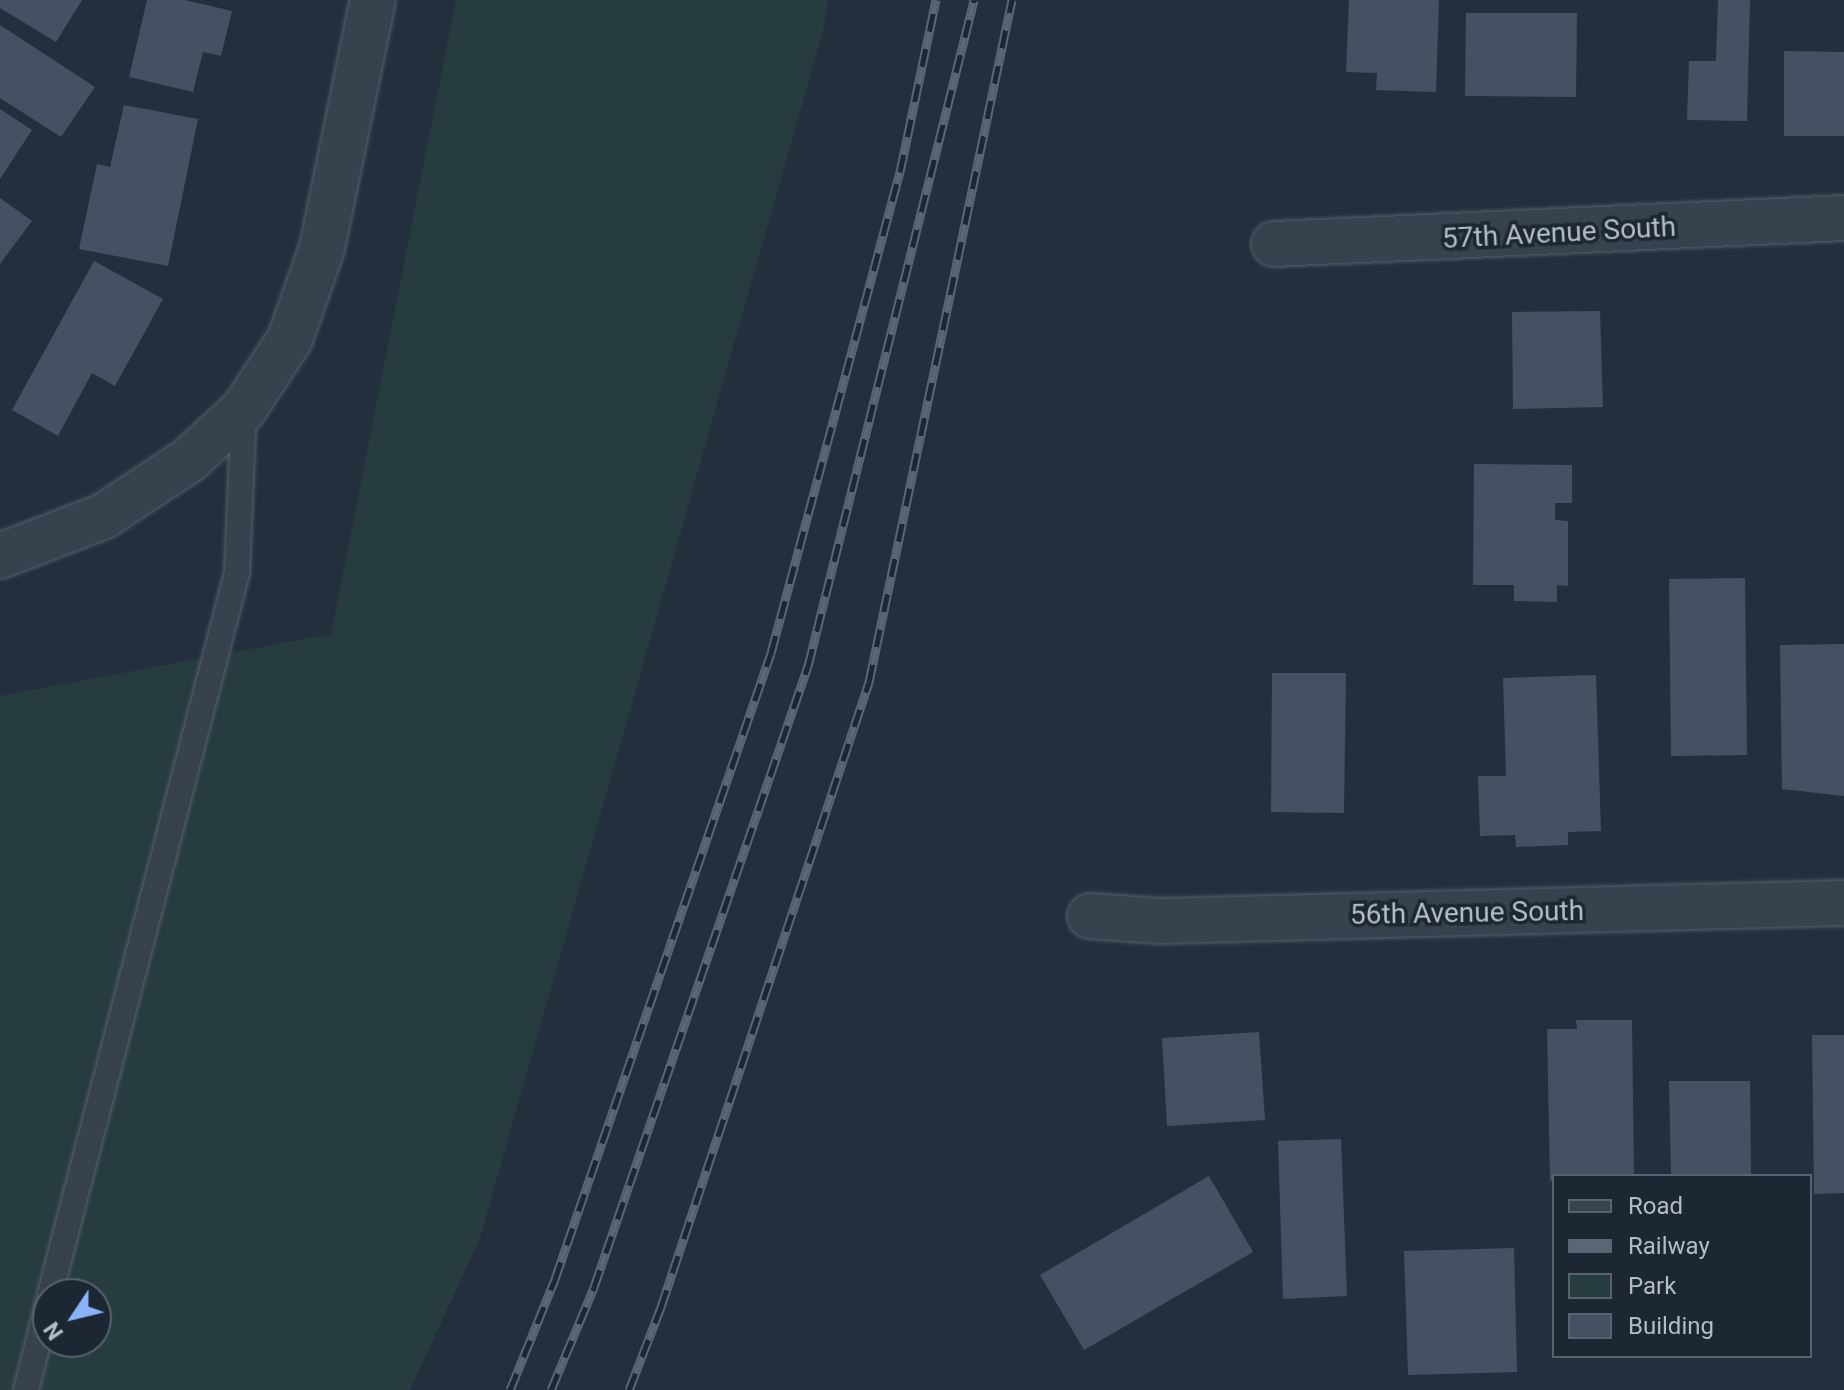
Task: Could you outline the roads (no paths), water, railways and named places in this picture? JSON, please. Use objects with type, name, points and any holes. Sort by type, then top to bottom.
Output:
[{"type":"street","points":[[0,556],[104,516],[189,460],[244,409],[290,339],[322,248],[373,0]]},
{"type":"street","name":"57th Avenue South","points":[[1274,244],[1844,218]]},
{"type":"street","name":"56th Avenue South","points":[[1090,916],[1161,921],[1844,903]]},
{"type":"lane","points":[[54,1278],[237,573],[244,409]]},
{"type":"lane","points":[[26,1390],[34,1358]]},
{"type":"railway","points":[[510,1390],[555,1279],[771,653],[900,172],[936,0]]},
{"type":"railway","points":[[551,1390],[594,1287],[808,666],[974,0]]},
{"type":"railway","points":[[629,1390],[661,1307],[869,682],[1012,0]]}]
